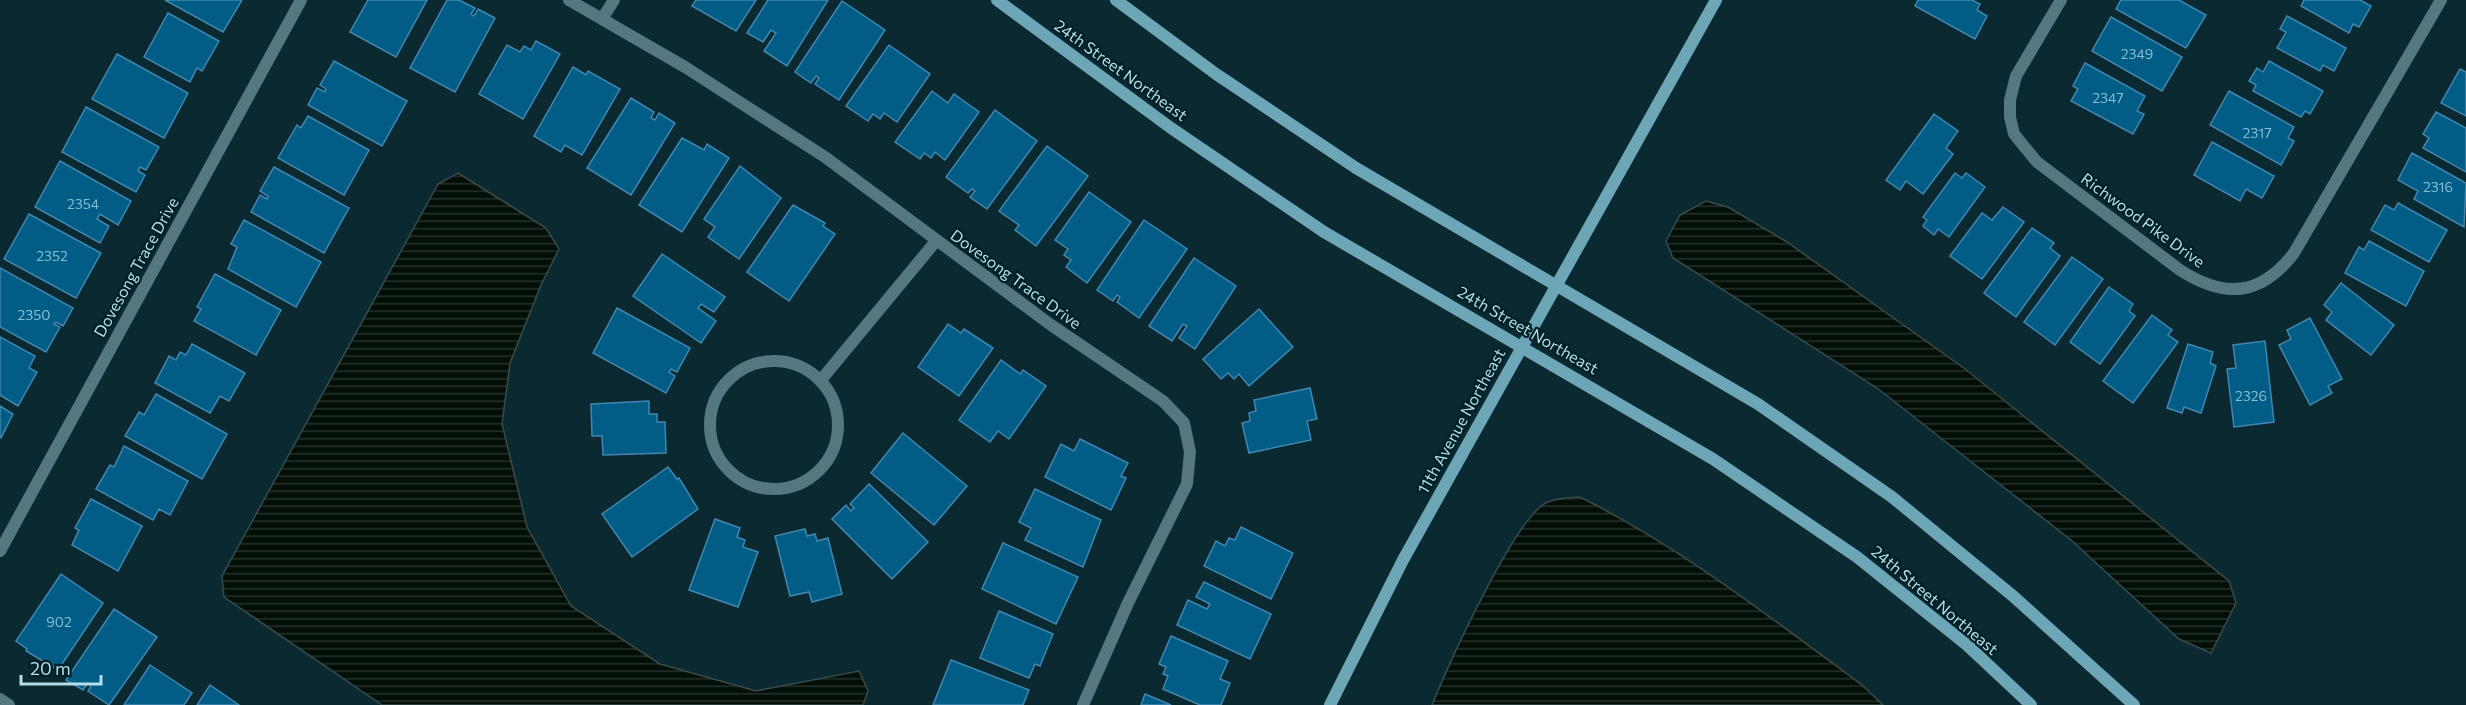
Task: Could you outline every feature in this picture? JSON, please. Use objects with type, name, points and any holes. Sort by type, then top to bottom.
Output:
[{"type":"street","name":"Dovesong Trace Drive","points":[[0,551],[301,0]]},
{"type":"street","name":"Dovesong Trace Drive","points":[[569,0],[685,67],[825,157],[1051,325],[1163,401],[1184,423],[1190,452],[1187,484],[1128,603],[1083,705]]},
{"type":"street","points":[[602,19],[614,0]]},
{"type":"street","name":"24th Street Northeast","points":[[997,0],[1171,128],[1324,232],[1522,345],[1713,459],[1857,557],[1967,645],[2031,705]]},
{"type":"street","points":[[1116,0],[1216,74],[1356,168],[1758,404],[1892,496],[2013,596],[2134,705]]},
{"type":"street","name":"11th Avenue Northeast","points":[[1329,705],[1403,560],[1716,0]]},
{"type":"street","name":"Richwood Pike Drive","points":[[2061,0],[2016,76],[2010,99],[2010,117],[2014,134],[2037,162],[2180,270],[2199,282],[2216,288],[2234,289],[2251,288],[2266,281],[2282,268],[2294,253],[2441,0]]},
{"type":"street","points":[[821,380],[936,241]]},
{"type":"street","points":[[773,361],[784,361],[804,367],[821,380],[833,398],[838,418],[837,440],[829,459],[815,476],[796,486],[775,490],[754,487],[735,477],[720,461],[712,442],[711,432],[710,421],[715,400],[726,382],[743,369],[762,362],[773,361]]},
{"type":"street","points":[[0,699],[9,705]]},
{"type":"shaded area","points":[[458,173],[546,228],[559,249],[541,285],[510,363],[502,424],[527,527],[571,606],[660,664],[756,691],[859,671],[868,691],[863,705],[382,705],[224,597],[222,576],[438,184]]},
{"type":"shaded area","points":[[1706,201],[1728,207],[1787,242],[1965,369],[2229,581],[2236,603],[2211,653],[2179,639],[2071,540],[1877,388],[1673,258],[1666,241],[1680,215]]},
{"type":"shaded area","points":[[1580,497],[1654,538],[1725,585],[1862,685],[1883,705],[1432,705],[1484,594],[1518,534],[1534,513],[1548,502]]},
{"type":"building","points":[[165,0],[242,0],[223,32]]},
{"type":"building","points":[[368,0],[427,0],[396,57],[350,32]]},
{"type":"building","points":[[447,0],[459,0],[475,8],[471,14],[474,16],[478,9],[495,18],[455,92],[410,68]]},
{"type":"building","points":[[696,0],[756,0],[736,31],[692,6]]},
{"type":"building","points":[[768,0],[828,0],[787,66],[764,51],[776,33],[771,30],[763,42],[747,33]]},
{"type":"building","points":[[1918,0],[1972,0],[1980,4],[1977,10],[1987,16],[1975,39],[1915,6]]},
{"type":"building","points":[[2121,0],[2179,0],[2206,15],[2186,48],[2116,9]]},
{"type":"building","points":[[2304,0],[2360,0],[2371,6],[2359,27],[2353,24],[2349,33],[2301,6]]},
{"type":"building","points":[[842,1],[885,30],[839,100],[815,84],[819,78],[816,76],[811,83],[795,72]]},
{"type":"building","points":[[168,13],[219,41],[202,71],[197,68],[190,82],[144,57]]},
{"type":"building","points":[[2287,16],[2346,48],[2334,71],[2323,65],[2320,71],[2277,48],[2286,32],[2280,29]]},
{"type":"building","points":[[2111,17],[2182,57],[2162,91],[2092,51]]},
{"type":"building","points":[[536,41],[560,54],[523,119],[479,94],[507,45],[520,52],[524,46],[531,50]]},
{"type":"building","points":[[889,45],[930,74],[897,122],[884,113],[880,119],[873,114],[868,121],[846,106]]},
{"type":"building","points":[[117,54],[188,93],[164,138],[92,99]]},
{"type":"building","points":[[334,61],[407,101],[382,146],[308,105],[317,88],[325,92],[326,89],[320,85]]},
{"type":"building","points":[[2269,61],[2323,91],[2310,114],[2305,111],[2301,117],[2253,91],[2256,85],[2249,81],[2257,68],[2263,72]]},
{"type":"building","points":[[2085,63],[2145,96],[2137,111],[2144,114],[2133,134],[2071,101],[2078,89],[2073,86]]},
{"type":"building","points":[[573,67],[586,75],[588,71],[620,89],[582,155],[565,145],[561,152],[534,136]]},
{"type":"building","points":[[2460,69],[2466,72],[2466,116],[2441,103]]},
{"type":"building","points":[[932,91],[948,103],[954,94],[979,112],[945,160],[935,152],[931,158],[924,153],[920,159],[895,142]]},
{"type":"building","points":[[2229,91],[2294,127],[2288,138],[2294,141],[2281,165],[2210,125]]},
{"type":"building","points":[[631,98],[654,112],[651,118],[655,120],[659,113],[675,123],[631,195],[587,168]]},
{"type":"building","points":[[86,107],[159,147],[146,170],[140,167],[138,171],[145,175],[136,192],[62,152]]},
{"type":"building","points":[[995,110],[1037,141],[987,209],[970,197],[975,191],[972,189],[968,193],[946,177]]},
{"type":"building","points":[[2436,112],[2466,128],[2466,172],[2423,148],[2429,138],[2423,134]]},
{"type":"building","points":[[1934,114],[1958,131],[1946,148],[1953,154],[1923,194],[1906,181],[1900,190],[1886,180]]},
{"type":"building","points":[[308,116],[369,150],[344,195],[278,158],[297,125],[301,128]]},
{"type":"building","points":[[682,138],[704,150],[707,144],[729,158],[682,232],[639,205]]},
{"type":"building","points":[[2212,142],[2274,176],[2262,198],[2246,189],[2240,201],[2194,175]]},
{"type":"building","points":[[1047,146],[1088,176],[1036,246],[1015,230],[1019,225],[999,211]]},
{"type":"building","points":[[2412,153],[2466,183],[2464,227],[2414,199],[2418,191],[2398,180]]},
{"type":"building","points":[[60,161],[131,201],[118,225],[100,214],[97,219],[109,226],[100,243],[35,207]]},
{"type":"building","points":[[740,166],[781,198],[739,259],[708,237],[715,227],[704,219]]},
{"type":"building","points":[[274,167],[349,208],[324,253],[251,212],[260,195],[267,199],[268,196],[260,191]]},
{"type":"building","points":[[1955,173],[1962,178],[1966,173],[1985,187],[1949,237],[1938,229],[1934,235],[1923,226],[1927,220],[1923,217]]},
{"type":"building","points":[[1089,192],[1131,222],[1087,283],[1066,267],[1071,260],[1064,255],[1068,249],[1055,240]]},
{"type":"building","points":[[2398,203],[2447,230],[2429,262],[2371,230],[2385,205],[2394,210]]},
{"type":"building","points":[[793,205],[825,223],[823,226],[835,234],[789,301],[747,272]]},
{"type":"building","points":[[2003,207],[2024,222],[1982,279],[1950,256],[1982,213],[1992,220]]},
{"type":"building","points":[[29,214],[101,253],[76,298],[4,259]]},
{"type":"building","points":[[244,220],[321,262],[296,307],[228,269],[237,247],[231,244]]},
{"type":"building","points":[[1144,220],[1187,249],[1139,318],[1117,302],[1120,297],[1117,295],[1113,301],[1097,290]]},
{"type":"building","points":[[2032,228],[2054,243],[2050,248],[2060,256],[2016,317],[1984,293]]},
{"type":"building","points":[[2369,241],[2424,271],[2406,306],[2345,273],[2359,247],[2364,250]]},
{"type":"building","points":[[662,254],[725,297],[714,312],[701,304],[698,308],[716,321],[701,343],[633,296]]},
{"type":"building","points":[[2072,257],[2103,279],[2055,345],[2024,322]]},
{"type":"building","points":[[1194,258],[1236,286],[1195,349],[1179,338],[1187,326],[1183,324],[1172,341],[1149,326]]},
{"type":"building","points":[[0,268],[73,308],[63,326],[56,322],[54,324],[60,327],[46,352],[0,327]]},
{"type":"building","points":[[215,274],[281,310],[256,355],[194,321],[201,309],[197,307]]},
{"type":"building","points":[[2341,283],[2394,325],[2371,355],[2326,320],[2332,312],[2324,305]]},
{"type":"building","points":[[2109,287],[2133,304],[2129,311],[2135,316],[2100,364],[2070,342]]},
{"type":"building","points":[[617,308],[690,348],[677,372],[671,369],[669,372],[675,376],[666,393],[593,353]]},
{"type":"building","points":[[1259,309],[1293,347],[1249,386],[1239,374],[1234,379],[1228,373],[1221,379],[1203,359]]},
{"type":"building","points":[[2152,315],[2172,330],[2168,335],[2178,342],[2133,403],[2103,381]]},
{"type":"building","points":[[2310,318],[2342,379],[2328,386],[2332,393],[2310,405],[2279,345],[2291,339],[2287,330]]},
{"type":"building","points":[[948,324],[961,333],[964,329],[993,348],[959,396],[918,367]]},
{"type":"building","points":[[0,337],[35,356],[29,368],[37,372],[18,406],[0,395]]},
{"type":"building","points":[[2265,341],[2274,422],[2234,427],[2227,369],[2236,368],[2233,345]]},
{"type":"building","points":[[192,344],[245,373],[229,401],[220,396],[210,413],[155,383],[169,356],[176,360],[180,352],[186,355]]},
{"type":"building","points":[[2188,344],[2213,352],[2210,363],[2216,366],[2201,413],[2184,407],[2182,413],[2167,408]]},
{"type":"building","points":[[1001,360],[1020,374],[1023,370],[1046,386],[1009,439],[998,431],[990,442],[959,420]]},
{"type":"building","points":[[1310,388],[1317,419],[1307,421],[1311,440],[1249,453],[1242,423],[1250,421],[1249,413],[1256,411],[1254,400]]},
{"type":"building","points":[[156,394],[227,434],[202,479],[125,436],[139,412],[144,415]]},
{"type":"building","points":[[649,401],[649,414],[657,414],[657,422],[665,422],[666,453],[603,455],[602,436],[592,436],[591,404]]},
{"type":"building","points":[[0,406],[13,414],[1,438],[0,437]]},
{"type":"building","points":[[903,433],[967,486],[934,525],[871,473]]},
{"type":"building","points":[[1080,439],[1128,463],[1121,476],[1126,478],[1111,510],[1045,477],[1061,444],[1074,451]]},
{"type":"building","points":[[124,446],[188,481],[170,515],[159,509],[153,520],[96,489],[110,465],[114,467]]},
{"type":"building","points":[[668,467],[677,479],[679,478],[698,509],[632,557],[602,514]]},
{"type":"building","points":[[869,484],[928,542],[892,579],[832,519],[846,505],[851,511],[854,508],[850,504]]},
{"type":"building","points":[[1035,489],[1101,520],[1083,567],[1025,540],[1031,528],[1019,522]]},
{"type":"building","points":[[91,499],[142,526],[118,571],[72,545],[79,530],[75,528]]},
{"type":"building","points":[[715,519],[740,528],[737,537],[745,540],[743,547],[758,552],[738,607],[689,590]]},
{"type":"building","points":[[1241,527],[1293,553],[1271,599],[1204,566],[1216,541],[1225,546],[1229,538],[1235,540]]},
{"type":"building","points":[[805,529],[807,536],[815,534],[817,541],[828,538],[842,594],[812,602],[809,592],[790,596],[775,536]]},
{"type":"building","points":[[1003,543],[1078,577],[1056,624],[982,589]]},
{"type":"building","points":[[61,574],[103,603],[58,670],[26,651],[27,649],[16,641]]},
{"type":"building","points":[[1204,582],[1271,614],[1250,659],[1177,625],[1188,600],[1207,609],[1210,604],[1196,597]]},
{"type":"building","points":[[114,609],[157,637],[109,705],[88,691],[91,686],[88,683],[83,690],[66,680]]},
{"type":"building","points":[[999,611],[1053,634],[1040,666],[1035,664],[1029,678],[980,658]]},
{"type":"building","points":[[1171,636],[1228,661],[1220,679],[1230,683],[1221,705],[1200,705],[1163,689],[1168,676],[1163,674],[1166,667],[1159,664]]},
{"type":"building","points":[[951,660],[1029,690],[1023,705],[933,705]]},
{"type":"building","points":[[150,665],[192,693],[184,705],[124,705]]},
{"type":"building","points":[[210,685],[239,705],[197,705]]},
{"type":"building","points":[[1145,694],[1171,705],[1141,705]]}]
